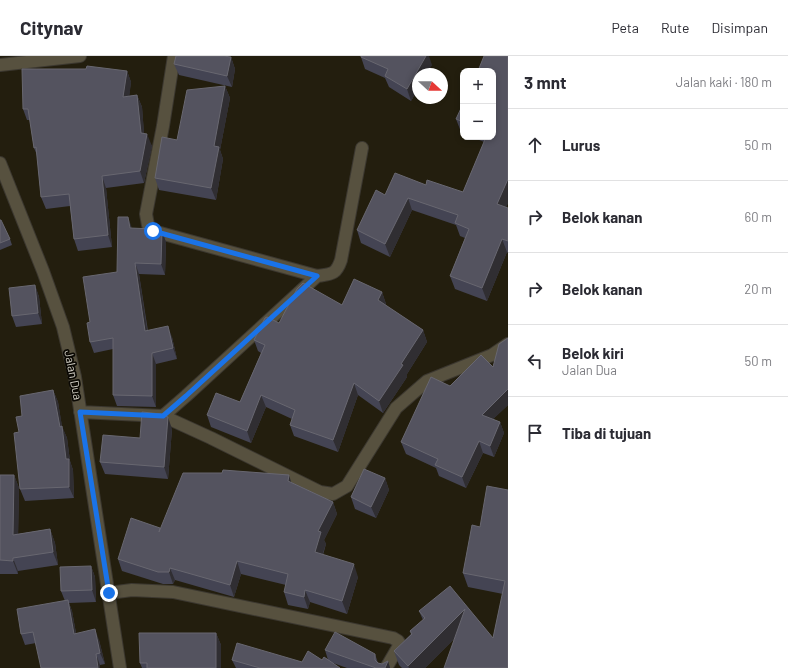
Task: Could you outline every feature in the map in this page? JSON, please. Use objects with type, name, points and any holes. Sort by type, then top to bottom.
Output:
[{"type":"street","points":[[0,65],[80,56]]},
{"type":"street","points":[[174,56],[163,126],[146,214],[148,225],[153,231],[317,276],[332,274],[336,271],[338,266],[362,148]]},
{"type":"street","name":"Jalan Dua","points":[[0,163],[43,271],[63,327],[75,377],[120,668]]},
{"type":"street","points":[[163,416],[317,276]]},
{"type":"street","points":[[80,412],[163,416],[212,438],[320,492],[334,494],[347,486],[396,408],[427,382],[492,355],[508,344]]},
{"type":"street","points":[[109,593],[132,590],[173,592],[393,638],[398,640],[400,644],[386,668]]},
{"type":"building","points":[[176,56],[231,57],[227,76],[174,64]]},
{"type":"building","points":[[426,56],[419,68],[412,68],[412,80],[407,89],[385,76],[388,69],[361,57]]},
{"type":"building","points":[[484,56],[508,56],[508,179],[497,204],[508,208],[508,241],[502,239],[482,288],[450,276],[469,229],[455,223],[458,215],[408,198],[385,244],[357,230],[376,190],[385,195],[395,173],[426,185],[427,180],[463,192],[485,140],[496,140],[496,68],[479,68]]},
{"type":"building","points":[[87,66],[127,71],[123,97],[137,95],[141,133],[147,134],[140,171],[102,176],[108,235],[74,239],[69,194],[41,197],[36,147],[34,148],[28,109],[23,109],[22,69],[86,69]]},
{"type":"building","points":[[225,86],[214,146],[219,147],[211,188],[155,178],[162,137],[177,140],[187,90]]},
{"type":"building","points":[[460,110],[460,121],[456,119]]},
{"type":"building","points":[[118,217],[128,217],[130,228],[154,229],[162,231],[161,264],[135,263],[145,331],[168,326],[173,348],[152,353],[152,396],[113,395],[113,338],[90,342],[87,323],[90,322],[83,277],[117,272]]},
{"type":"building","points":[[0,220],[10,239],[0,243]]},
{"type":"building","points":[[354,279],[382,292],[378,300],[423,330],[401,364],[403,365],[379,401],[354,383],[333,440],[290,425],[295,410],[261,395],[247,431],[207,415],[216,393],[240,402],[265,345],[254,340],[265,318],[267,317],[279,323],[297,289],[303,283],[342,305]]},
{"type":"building","points":[[35,285],[38,313],[12,316],[9,288]]},
{"type":"building","points":[[508,338],[508,389],[482,415],[500,422],[490,446],[479,441],[462,477],[435,465],[438,459],[401,442],[431,377],[450,386],[481,355],[493,367],[499,344]]},
{"type":"building","points":[[53,390],[60,427],[62,426],[66,459],[69,459],[69,487],[20,489],[14,433],[19,432],[16,417],[22,416],[20,396]]},
{"type":"building","points":[[142,412],[161,414],[168,417],[164,467],[100,462],[103,435],[140,438]]},
{"type":"building","points":[[364,469],[385,478],[371,507],[351,497]]},
{"type":"building","points":[[223,470],[289,475],[288,481],[333,502],[318,531],[321,532],[315,552],[354,564],[342,601],[305,590],[304,597],[284,592],[288,574],[237,561],[230,585],[170,568],[169,572],[158,572],[118,559],[131,518],[160,528],[159,532],[183,473],[222,473]]},
{"type":"building","points":[[0,475],[14,475],[13,535],[50,529],[53,552],[13,558],[13,561],[0,560]]},
{"type":"building","points":[[487,486],[508,490],[508,668],[444,668],[465,609],[408,666],[394,651],[412,634],[410,631],[425,618],[419,611],[450,586],[493,638],[505,581],[463,573],[472,525],[480,527]]},
{"type":"building","points":[[91,566],[92,590],[61,591],[60,567]]},
{"type":"building","points":[[68,600],[74,634],[95,629],[100,653],[96,654],[98,668],[41,668],[33,632],[21,634],[17,609]]},
{"type":"building","points":[[335,632],[375,654],[375,660],[378,663],[382,664],[388,661],[385,668],[376,668],[325,650]]},
{"type":"building","points":[[139,633],[216,633],[216,668],[147,668],[147,663],[140,663]]},
{"type":"building","points":[[237,643],[302,662],[308,651],[322,660],[324,657],[340,668],[260,668],[232,660]]},
{"type":"route","points":[[109,593],[80,412],[163,416],[317,276],[153,231]]}]
